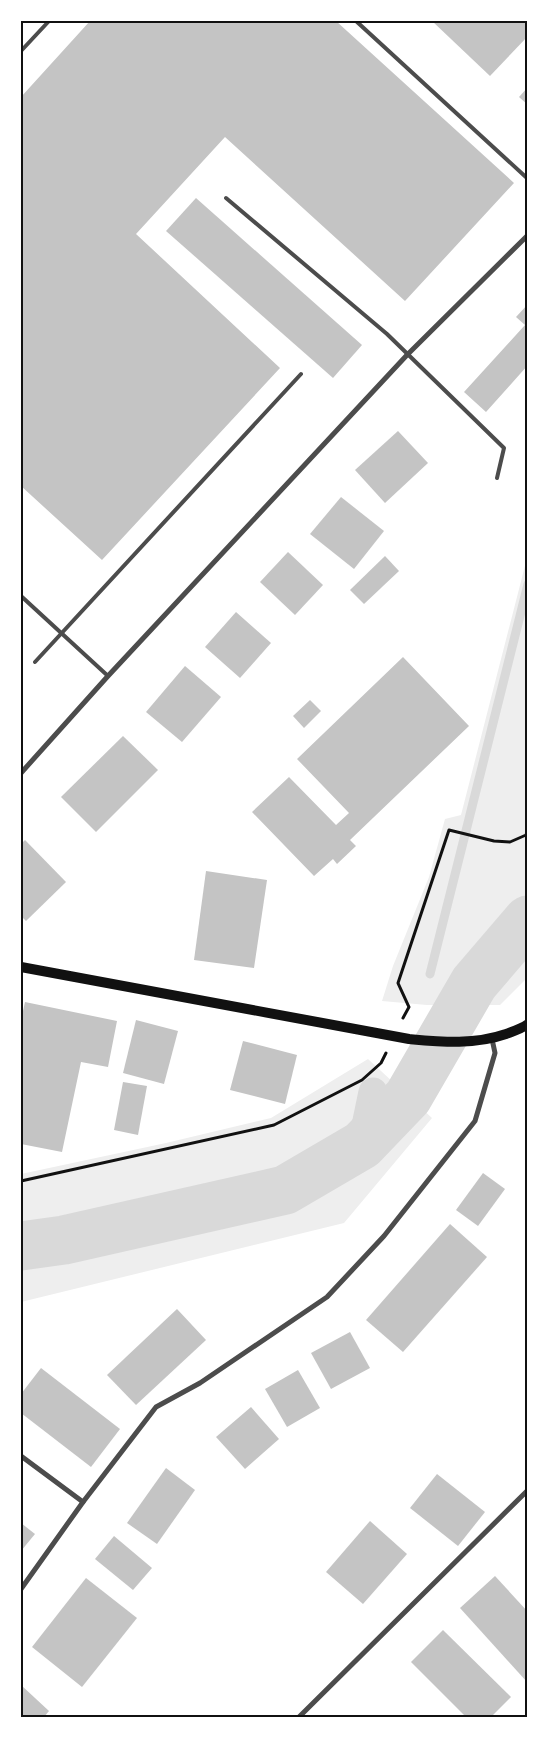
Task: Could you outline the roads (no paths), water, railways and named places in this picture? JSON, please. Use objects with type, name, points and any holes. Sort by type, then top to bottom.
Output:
[{"type":"main road","points":[[21,967],[409,1039],[464,1043],[492,1038],[522,1028],[528,1024]]},
{"type":"street","points":[[21,773],[108,676],[407,355],[528,235]]},
{"type":"street","points":[[21,1589],[83,1502],[156,1407],[200,1383],[327,1297],[384,1236],[475,1120],[496,1053],[492,1038]]},
{"type":"street","points":[[21,1456],[83,1502]]},
{"type":"street","points":[[299,1717],[528,1490]]},
{"type":"lane","points":[[21,51],[49,21]]},
{"type":"lane","points":[[356,21],[528,180]]},
{"type":"lane","points":[[226,198],[387,334],[504,448],[496,478]]},
{"type":"lane","points":[[35,662],[301,374]]},
{"type":"lane","points":[[21,596],[108,676]]},
{"type":"waterway","points":[[430,974],[528,584]]},
{"type":"waterway","points":[[21,1246],[64,1240],[285,1190],[362,1145],[408,1097],[474,983],[528,920]]},
{"type":"waterway","points":[[362,1145],[373,1092]]}]
